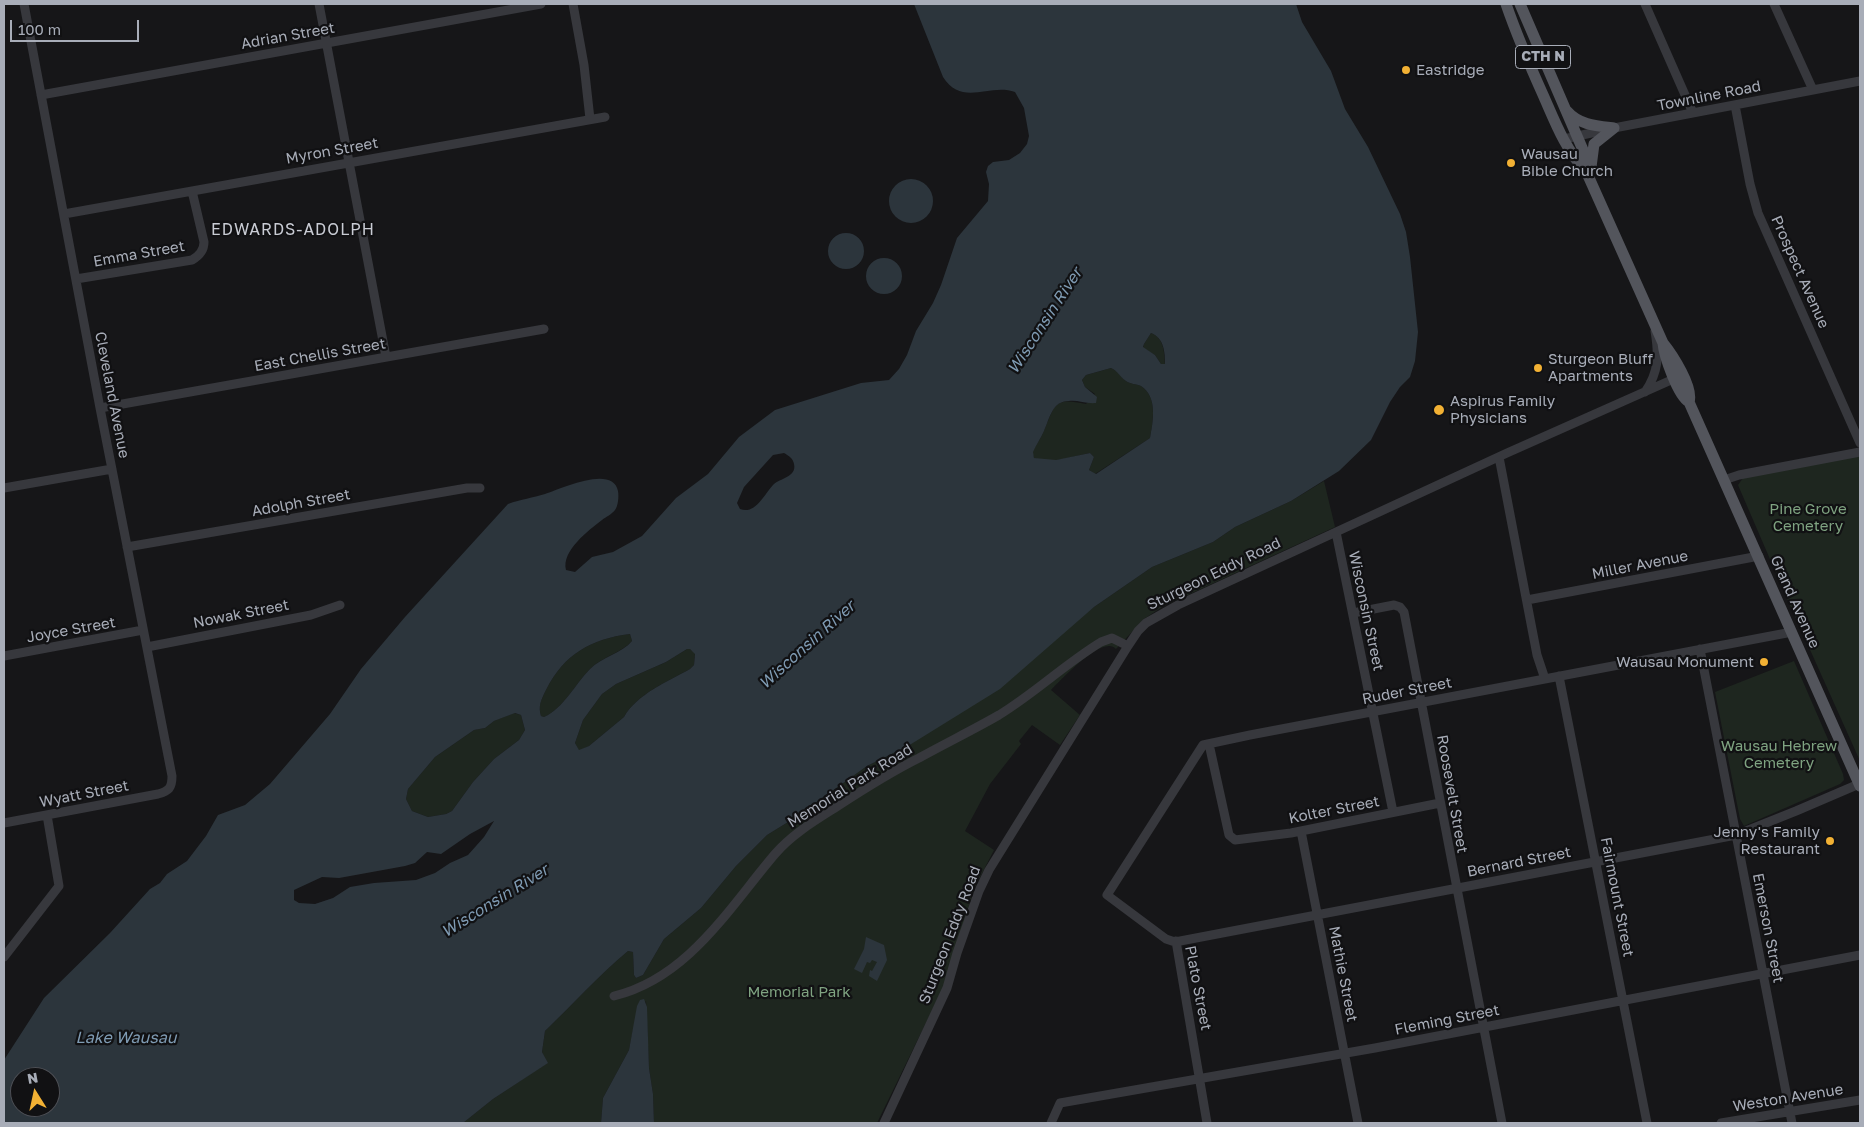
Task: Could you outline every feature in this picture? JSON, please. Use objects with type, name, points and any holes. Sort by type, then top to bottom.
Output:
[{"type":"main road","name":"Grand Avenue","points":[[1506,4],[1527,59],[1564,139],[1587,175],[1663,343],[1664,353],[1679,377],[1684,398],[1689,402],[1860,785]]},
{"type":"main road","name":"Grand Avenue","points":[[1520,4],[1585,155],[1587,175]]},
{"type":"main road","points":[[1566,110],[1573,117],[1583,122],[1614,128]]},
{"type":"main road","points":[[1587,175],[1594,144],[1614,128]]},
{"type":"street","name":"Cleveland Avenue","points":[[24,4],[172,776],[172,785],[169,790]]},
{"type":"street","points":[[319,4],[386,358]]},
{"type":"street","name":"Adrian Street","points":[[41,95],[540,4]]},
{"type":"street","points":[[573,4],[584,65],[590,119]]},
{"type":"street","points":[[1645,4],[1693,113]]},
{"type":"street","points":[[1774,4],[1812,90]]},
{"type":"street","name":"Townline Road","points":[[1564,139],[1860,81]]},
{"type":"street","name":"Prospect Avenue","points":[[1736,105],[1748,178],[1758,213],[1860,443]]},
{"type":"street","name":"Myron Street","points":[[64,214],[605,117]]},
{"type":"street","name":"Emma Street","points":[[76,279],[196,258],[203,249],[204,242],[192,191]]},
{"type":"street","points":[[1645,392],[1657,367],[1657,343],[1653,321]]},
{"type":"street","name":"East Chellis Street","points":[[100,408],[544,329]]},
{"type":"street","name":"Sturgeon Eddy Road","points":[[884,1123],[947,988],[957,953],[986,874],[1128,646],[1144,625],[1169,609],[1499,457],[1679,377]]},
{"type":"street","points":[[1724,480],[1739,475],[1860,452]]},
{"type":"street","points":[[1499,457],[1537,655],[1545,679]]},
{"type":"street","points":[[4,488],[112,469]]},
{"type":"street","name":"Adolph Street","points":[[127,547],[467,488],[480,488]]},
{"type":"street","name":"Wisconsin Street","points":[[1336,532],[1393,812]]},
{"type":"street","name":"Miller Avenue","points":[[1527,600],[1759,556]]},
{"type":"street","name":"Nowak Street","points":[[147,648],[311,614],[340,605]]},
{"type":"street","name":"Roosevelt Street","points":[[1353,612],[1394,605],[1401,607],[1405,618],[1502,1123]]},
{"type":"street","name":"Joyce Street","points":[[4,656],[143,630]]},
{"type":"street","name":"Ruder Street","points":[[1209,744],[1792,632]]},
{"type":"street","name":"Memorial Park Road","points":[[614,996],[632,992],[648,984],[693,950],[724,917],[775,854],[811,823],[865,788],[1001,714],[1101,642],[1112,638],[1128,646]]},
{"type":"street","name":"Emerson Street","points":[[1700,649],[1792,1123]]},
{"type":"street","name":"Fairmount Street","points":[[1559,676],[1647,1123]]},
{"type":"street","name":"Kolter Street","points":[[1209,744],[1224,819],[1232,839],[1240,841],[1301,831],[1440,803]]},
{"type":"street","name":"Plato Street","points":[[1207,1123],[1176,941],[1166,940],[1107,895],[1203,745],[1209,744]]},
{"type":"street","name":"Bernard Street","points":[[1176,941],[1736,835],[1860,785]]},
{"type":"street","name":"Wyatt Street","points":[[4,822],[158,794],[169,790]]},
{"type":"street","points":[[4,957],[59,886],[47,815]]},
{"type":"street","name":"Mathie Street","points":[[1301,831],[1358,1123]]},
{"type":"street","name":"Fleming Street","points":[[1051,1123],[1060,1102],[1345,1054],[1623,999],[1860,955]]},
{"type":"street","name":"Weston Avenue","points":[[1721,1123],[1860,1100]]},
{"type":"green space","points":[[1151,333],[1159,338],[1161,342],[1164,350],[1165,364],[1161,364],[1155,355],[1143,348]]},
{"type":"green space","points":[[1111,368],[1128,382],[1141,386],[1150,397],[1153,410],[1150,438],[1095,474],[1089,470],[1094,457],[1090,453],[1048,461],[1034,458],[1032,452],[1057,405],[1067,401],[1086,404],[1095,394],[1085,387],[1082,380],[1086,375]]},
{"type":"green space","name":"Pine Grove Cemetery","points":[[1860,455],[1860,761],[1738,485],[1743,478]]},
{"type":"green space","name":"Memorial Park","points":[[1324,481],[1335,527],[1162,607],[1144,619],[1116,649],[1110,646],[1092,653],[1082,660],[1051,690],[1080,715],[1060,745],[1032,725],[1019,741],[1021,744],[990,784],[965,831],[994,850],[975,887],[943,988],[877,1123],[654,1123],[646,1001],[633,1030],[629,1050],[603,1098],[601,1123],[463,1123],[493,1099],[547,1063],[542,1052],[545,1031],[628,951],[633,952],[634,975],[636,978],[643,975],[664,939],[701,908],[736,866],[767,835],[793,819],[867,766],[908,746],[1094,607],[1152,567],[1213,542],[1235,527],[1291,501]]},
{"type":"green space","points":[[630,634],[632,641],[628,645],[590,669],[558,708],[544,717],[541,716],[540,703],[546,690],[553,677],[570,658],[591,644],[616,636]]},
{"type":"green space","points":[[687,649],[695,653],[694,665],[690,669],[645,695],[624,717],[589,746],[579,751],[575,743],[583,720],[602,694],[616,684],[666,662]]},
{"type":"green space","name":"Wausau Hebrew Cemetery","points":[[1794,661],[1844,780],[1840,784],[1744,826],[1740,819],[1715,692]]},
{"type":"green space","points":[[514,713],[521,715],[525,730],[519,740],[494,759],[473,782],[452,811],[428,817],[412,811],[406,799],[408,789],[435,757],[474,730],[485,728],[494,721]]},
{"type":"water","points":[[914,4],[1296,4],[1302,22],[1331,71],[1345,109],[1368,147],[1400,214],[1406,232],[1418,332],[1415,361],[1410,377],[1400,387],[1390,402],[1371,440],[1339,471],[1291,501],[1235,527],[1213,542],[1152,567],[1094,607],[1000,689],[908,746],[867,766],[793,819],[767,835],[736,866],[701,908],[664,939],[643,975],[636,978],[634,975],[633,952],[628,951],[545,1031],[542,1052],[548,1063],[493,1099],[463,1123],[4,1123],[4,1060],[44,998],[110,933],[150,889],[160,883],[167,874],[187,861],[206,836],[218,815],[245,805],[270,784],[330,714],[361,669],[405,617],[508,504],[585,480],[607,479],[614,483],[618,491],[618,504],[615,510],[584,535],[572,548],[568,556],[566,570],[575,572],[592,557],[613,552],[642,536],[676,498],[708,474],[739,437],[775,410],[861,383],[889,380],[899,369],[907,355],[916,331],[933,303],[957,238],[988,201],[989,184],[986,172],[988,166],[993,162],[1009,160],[1020,153],[1027,144],[1029,136],[1024,108],[1015,92],[995,90],[967,93],[950,86],[943,77]],"holes":[[[1151,333],[1159,338],[1163,346],[1165,364],[1161,364],[1155,355],[1143,347]],[[1111,368],[1128,382],[1141,386],[1150,397],[1153,410],[1150,438],[1096,474],[1089,470],[1094,457],[1090,453],[1056,460],[1034,458],[1033,452],[1055,407],[1063,402],[1072,401],[1096,403],[1097,397],[1085,387],[1082,380],[1086,375]],[[784,453],[789,456],[793,460],[793,472],[773,485],[755,507],[745,510],[740,509],[737,503],[744,487],[773,455]],[[630,634],[632,641],[623,649],[600,661],[590,669],[558,708],[544,717],[541,716],[540,706],[543,697],[553,677],[561,667],[580,650],[591,644],[616,636]],[[687,649],[690,649],[695,654],[694,665],[690,669],[645,695],[624,717],[589,746],[579,750],[575,743],[583,720],[602,694],[616,684],[666,662]],[[515,713],[521,715],[525,730],[519,740],[494,759],[473,782],[452,811],[428,817],[412,811],[406,799],[408,789],[435,757],[474,730],[485,728],[494,721]],[[494,821],[484,837],[468,855],[450,863],[435,873],[416,880],[350,887],[333,898],[315,904],[299,903],[294,900],[294,890],[322,877],[339,878],[405,866],[415,863],[427,852],[441,854],[470,834]]]},
{"type":"water","points":[[911,179],[923,183],[929,189],[933,201],[929,213],[923,219],[911,223],[899,219],[893,213],[889,201],[893,189],[899,183]]},
{"type":"water","points":[[846,233],[858,239],[864,251],[858,263],[846,269],[834,263],[828,251],[834,239]]},
{"type":"water","points":[[884,258],[897,263],[902,276],[897,289],[884,294],[871,289],[866,276],[871,263]]},
{"type":"water","points":[[866,937],[884,945],[887,960],[877,981],[869,976],[870,970],[872,971],[877,962],[872,960],[870,963],[867,962],[862,973],[854,969],[864,949]]},
{"type":"water","points":[[644,999],[647,1007],[649,1068],[653,1094],[654,1123],[601,1123],[603,1098],[629,1050],[637,1006],[640,1000]]},
{"type":"place","name":"Eastridge","points":[[1406,70]]},
{"type":"place","name":"Wausau Bible Church","points":[[1511,163]]},
{"type":"place","name":"Sturgeon Bluff Apartments","points":[[1538,368]]},
{"type":"place","name":"Aspirus Family Physicians","points":[[1439,410]]},
{"type":"place","name":"Wausau Monument","points":[[1764,662]]},
{"type":"place","name":"Jenny's Family Restaurant","points":[[1830,841]]},
{"type":"district","name":"EDWARDS-ADOLPH","points":[[293,230]]},
{"type":"water label","name":"Wisconsin River","points":[[1045,321]]},
{"type":"water label","name":"Wisconsin River","points":[[807,645]]},
{"type":"water label","name":"Wisconsin River","points":[[495,901]]},
{"type":"water label","name":"Lake Wausau","points":[[126,1038]]}]
